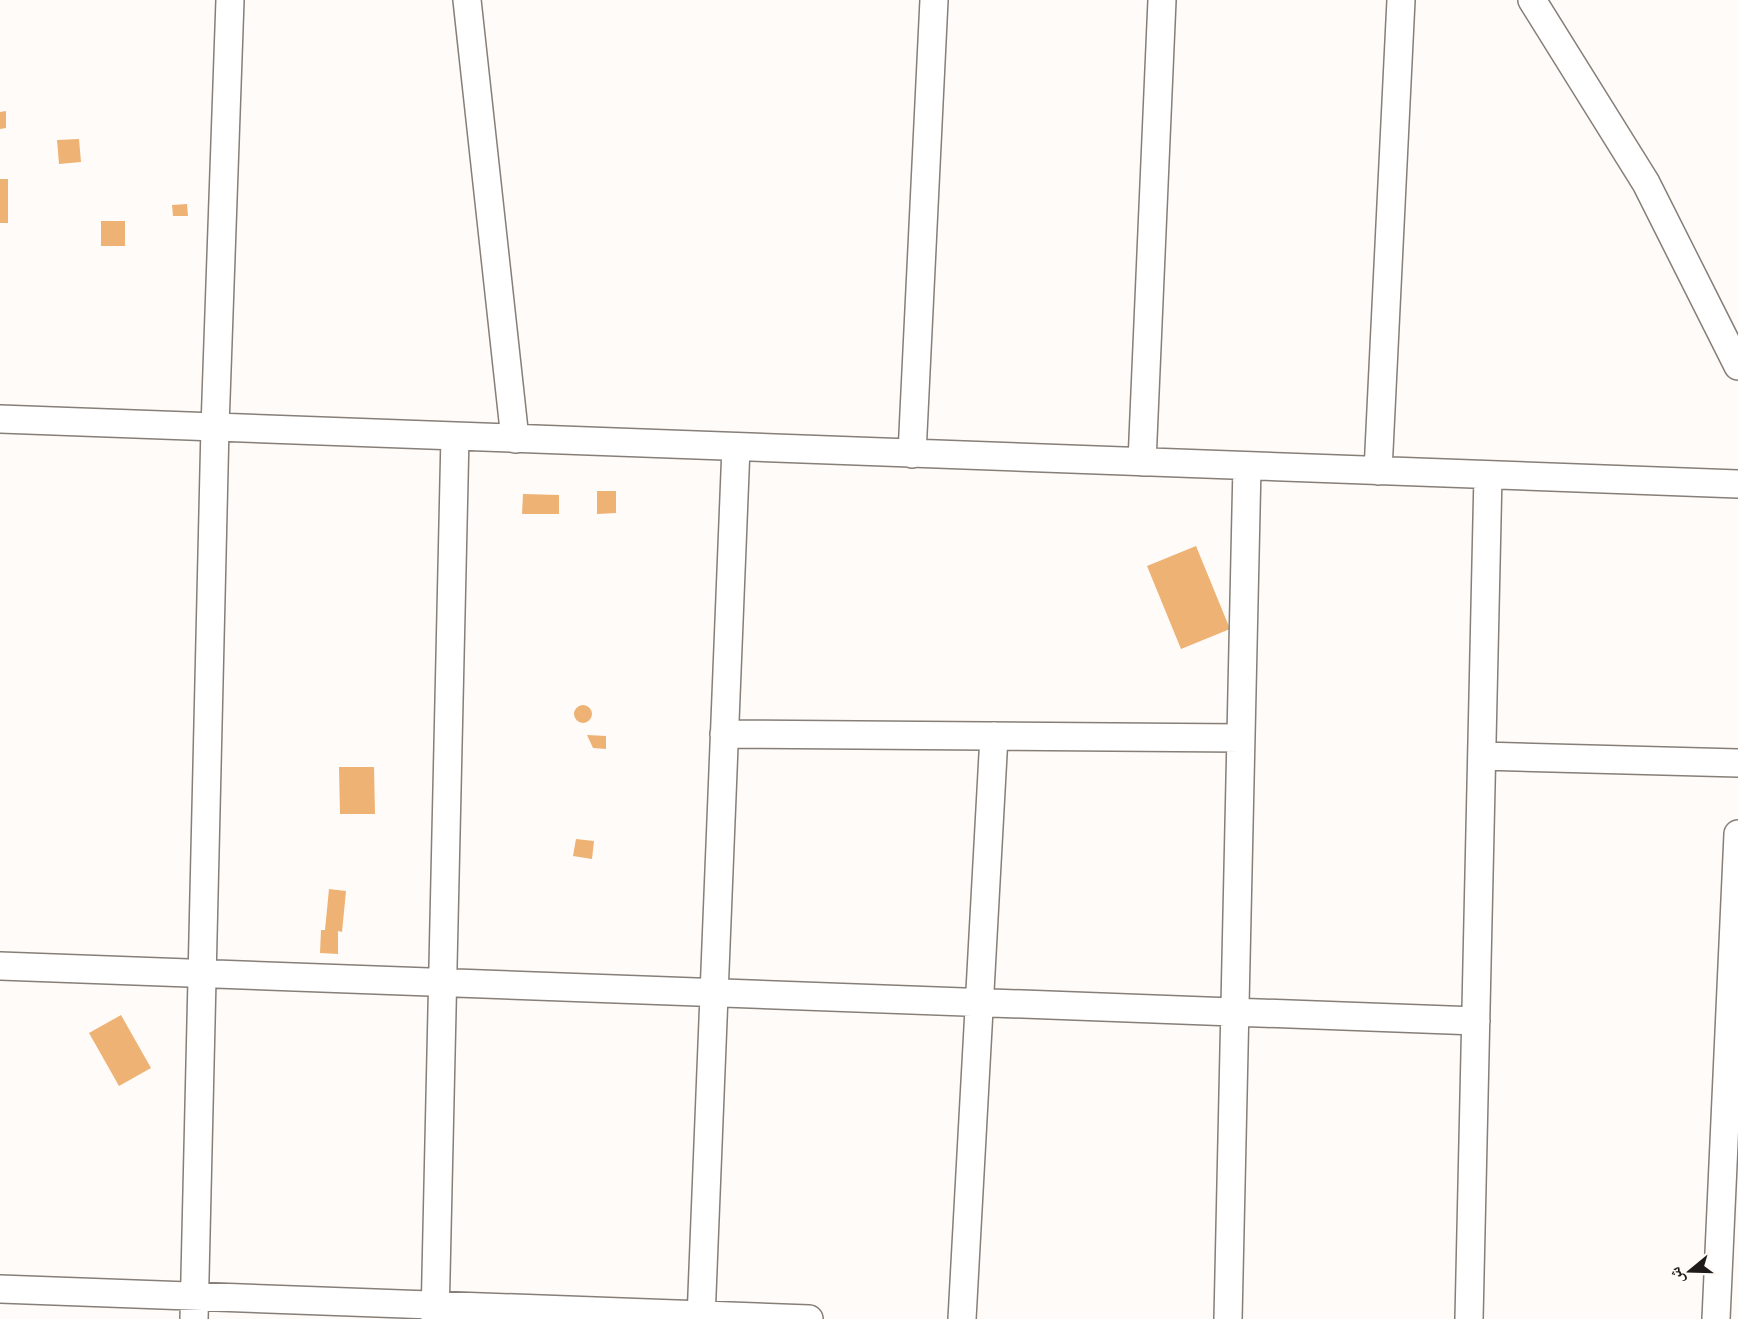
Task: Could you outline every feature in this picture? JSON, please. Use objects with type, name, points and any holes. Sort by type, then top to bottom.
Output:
[{"type":"street","points":[[195,1307],[215,427],[230,0]]},
{"type":"street","points":[[467,0],[515,439]]},
{"type":"street","points":[[912,454],[934,0]]},
{"type":"street","points":[[1142,462],[1162,0]]},
{"type":"street","points":[[1378,471],[1401,0]]},
{"type":"street","points":[[1532,0],[1646,183],[1738,366]]},
{"type":"street","points":[[0,419],[1738,484]]},
{"type":"street","points":[[435,1312],[455,436]]},
{"type":"street","points":[[701,1317],[736,447]]},
{"type":"street","points":[[1228,1319],[1247,466]]},
{"type":"street","points":[[1469,1319],[1488,475]]},
{"type":"street","points":[[724,734],[1241,738]]},
{"type":"street","points":[[962,1319],[994,736]]},
{"type":"street","points":[[1482,756],[1738,763]]},
{"type":"street","points":[[1716,1319],[1738,834]]},
{"type":"street","points":[[0,966],[1476,1021]]},
{"type":"street","points":[[0,1289],[195,1307],[809,1319]]},
{"type":"building","points":[[6,111],[6,128],[0,129],[0,112]]},
{"type":"building","points":[[79,139],[81,162],[59,164],[57,140]]},
{"type":"building","points":[[0,179],[8,179],[8,223],[0,223]]},
{"type":"building","points":[[187,204],[188,216],[173,216],[172,205]]},
{"type":"building","points":[[101,221],[125,221],[125,246],[101,246]]},
{"type":"building","points":[[597,491],[616,491],[616,513],[597,514]]},
{"type":"building","points":[[523,494],[559,495],[559,514],[522,514]]},
{"type":"building","points":[[1196,546],[1230,629],[1181,649],[1147,566]]},
{"type":"building","points":[[583,705],[589,708],[592,714],[589,720],[583,723],[577,720],[574,714],[577,708]]},
{"type":"building","points":[[587,735],[606,736],[606,749],[593,748]]},
{"type":"building","points":[[339,767],[374,767],[375,814],[340,814]]},
{"type":"building","points":[[576,839],[594,841],[592,859],[573,856]]},
{"type":"building","points":[[329,889],[346,891],[342,932],[338,931],[338,954],[320,953],[321,930],[325,930]]},
{"type":"building","points":[[121,1015],[151,1068],[119,1086],[89,1033]]}]
